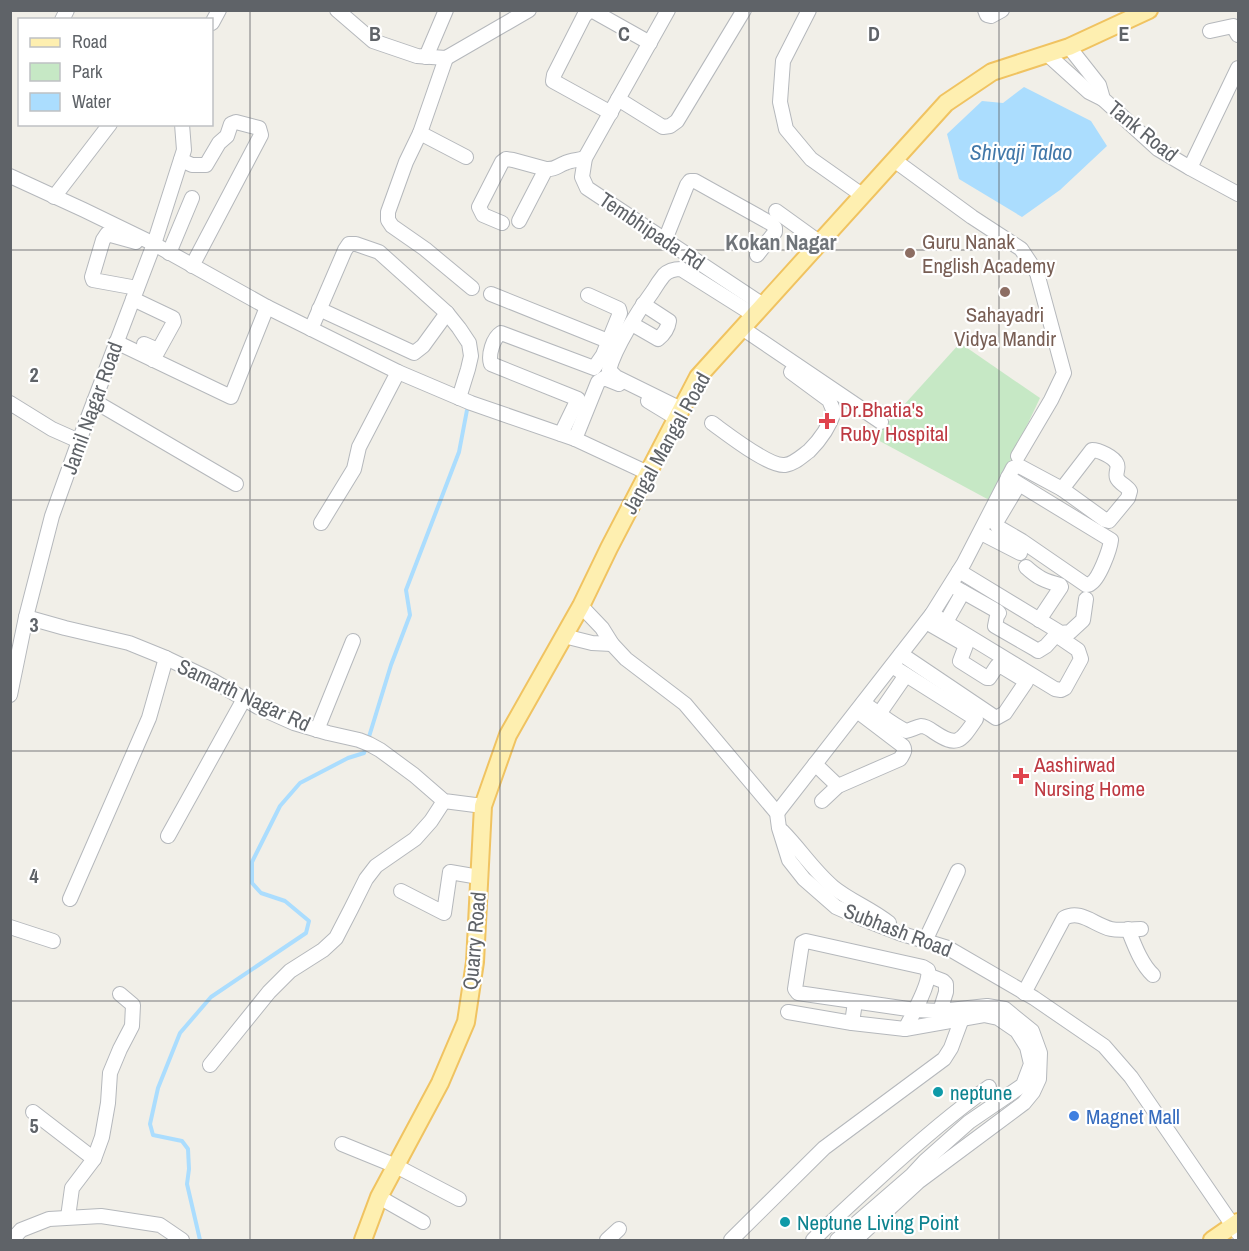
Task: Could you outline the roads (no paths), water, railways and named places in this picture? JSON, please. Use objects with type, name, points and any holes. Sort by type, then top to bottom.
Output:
[{"type":"main road","name":"Jangal Mangal Road","points":[[564,636],[698,377],[946,103],[992,72],[1069,47],[1149,10]]},
{"type":"main road","name":"Quarry Road","points":[[363,1240],[379,1197],[440,1083],[466,1022],[475,962],[483,806],[508,735],[564,636]]},
{"type":"main road","points":[[1212,1240],[1237,1227]]},
{"type":"street","points":[[337,10],[373,41],[417,56],[446,58],[529,10]]},
{"type":"street","points":[[426,57],[446,10]]},
{"type":"street","points":[[502,223],[483,215],[479,207],[502,162],[506,159],[513,160],[546,169],[557,168],[564,163],[585,158],[668,10]]},
{"type":"street","points":[[618,99],[663,126],[670,126],[677,121],[744,10]]},
{"type":"street","points":[[809,10],[783,61],[780,102],[786,129],[811,159],[862,195]]},
{"type":"street","points":[[985,10],[987,15],[991,16],[1002,10]]},
{"type":"street","points":[[611,113],[553,81],[584,16],[594,11],[650,43]]},
{"type":"street","points":[[1210,31],[1237,28]]},
{"type":"street","name":"Tank Road","points":[[1069,47],[1099,85],[1103,99],[1158,148],[1190,168],[1236,187]]},
{"type":"street","points":[[1047,54],[1089,92],[1103,99]]},
{"type":"street","points":[[446,58],[420,133],[406,162],[388,212],[388,220],[392,226],[425,249],[472,288]]},
{"type":"street","points":[[1190,168],[1239,68]]},
{"type":"street","points":[[181,159],[192,165],[206,165],[219,143],[227,136],[231,124],[236,122],[259,128],[261,132],[195,267]]},
{"type":"street","points":[[54,197],[108,126]]},
{"type":"street","name":"Jamil Nagar Road","points":[[10,695],[17,637],[26,617],[52,516],[153,246],[184,150],[182,126]]},
{"type":"street","points":[[420,133],[466,158]]},
{"type":"street","points":[[195,267],[263,141]]},
{"type":"street","name":"Tembhipada Rd","points":[[585,158],[582,177],[587,188],[665,240],[759,310]]},
{"type":"street","points":[[894,160],[972,217],[1022,249],[1036,273],[1064,373],[1018,456]]},
{"type":"street","points":[[519,220],[546,169]]},
{"type":"street","points":[[10,176],[84,210],[169,253],[267,307],[398,372],[459,398],[575,439],[648,473]]},
{"type":"street","points":[[665,240],[690,181],[772,224],[776,232],[757,255]]},
{"type":"street","points":[[169,253],[192,198]]},
{"type":"street","points":[[776,211],[819,242]]},
{"type":"street","points":[[153,246],[107,234],[103,240],[92,277],[93,280],[135,294],[173,318],[174,322],[156,355]]},
{"type":"street","points":[[311,329],[345,250],[350,244],[379,252],[447,313],[469,343],[471,356],[459,398]]},
{"type":"street","points":[[679,413],[616,377],[609,370],[612,359],[643,304],[664,275],[673,269],[681,269],[759,310]]},
{"type":"street","points":[[491,294],[608,341]]},
{"type":"street","points":[[561,434],[578,399],[491,364],[489,358],[496,336],[501,333],[594,368],[600,362],[620,313],[618,309],[588,295]]},
{"type":"street","points":[[632,324],[658,339],[662,336],[669,321],[643,304]]},
{"type":"street","points":[[116,342],[156,355],[231,397],[267,307]]},
{"type":"street","points":[[319,309],[414,352],[423,346],[447,313]]},
{"type":"street","points":[[712,423],[771,462],[784,465],[799,459],[819,441],[829,427],[834,412],[829,400],[742,328]]},
{"type":"street","points":[[144,344],[156,355]]},
{"type":"street","points":[[789,367],[881,422]]},
{"type":"street","points":[[321,523],[354,469],[359,447],[398,372]]},
{"type":"street","points":[[575,439],[595,386],[604,378],[679,413]]},
{"type":"street","points":[[94,401],[236,484]]},
{"type":"street","points":[[10,403],[52,429],[79,441]]},
{"type":"street","points":[[1013,480],[1111,540],[1109,552],[1091,584],[1086,585],[996,524],[1013,480],[1014,468],[1019,466],[1062,489],[1109,521],[1128,498],[1130,491],[1117,480],[1116,461],[1097,450],[1092,450],[1062,489]]},
{"type":"street","points":[[946,622],[957,588],[959,571],[1013,480]]},
{"type":"street","points":[[981,533],[1020,553]]},
{"type":"street","points":[[1026,567],[1036,576],[1061,587],[1039,620]]},
{"type":"street","points":[[959,571],[1060,633],[1070,632],[1083,620],[1086,599]]},
{"type":"street","points":[[581,606],[626,659],[685,704],[777,813],[929,618],[957,588]]},
{"type":"street","points":[[929,618],[946,622],[1055,689],[1065,688],[1080,659],[1078,650],[1054,636],[1038,651],[995,626],[999,613],[997,611],[957,588]]},
{"type":"street","name":"Samarth Nagar Rd","points":[[26,617],[129,643],[166,658],[294,723],[366,743],[380,750],[444,801]]},
{"type":"street","points":[[902,654],[996,718],[1005,712],[1026,682],[1002,666],[997,666],[989,678],[971,669],[960,661],[966,645],[929,618]]},
{"type":"street","points":[[564,636],[592,643],[612,644]]},
{"type":"street","points":[[318,730],[353,641]]},
{"type":"street","points":[[70,899],[149,718],[166,658]]},
{"type":"street","points":[[860,707],[879,714],[906,732],[922,726],[953,742],[958,740],[976,719],[892,666]]},
{"type":"street","points":[[879,714],[906,675]]},
{"type":"street","points":[[168,836],[244,699]]},
{"type":"street","points":[[822,801],[838,786],[900,759],[904,753],[903,746],[860,707]]},
{"type":"street","points":[[815,765],[838,786]]},
{"type":"street","points":[[210,1065],[269,992],[290,970],[323,950],[336,938],[366,879],[376,866],[415,839],[444,801],[483,806]]},
{"type":"street","name":"Subhash Road","points":[[777,813],[789,860],[804,879],[836,907],[899,933],[948,948],[1024,993],[1104,1046],[1131,1077],[1237,1227]]},
{"type":"street","points":[[925,940],[958,871]]},
{"type":"street","points":[[401,891],[444,913],[450,872],[479,877]]},
{"type":"street","points":[[1024,993],[1064,918],[1070,915],[1081,916],[1111,929],[1135,929],[1136,948],[1149,971],[1154,975]]},
{"type":"street","points":[[10,927],[53,941]]},
{"type":"street","points":[[905,1029],[915,1010],[930,976],[928,970],[806,941],[802,943],[795,989],[798,993],[915,1010],[998,1018],[1017,1031],[1027,1047],[1031,1064],[1023,1086],[969,1122],[925,1161],[915,1179]]},
{"type":"street","points":[[930,976],[946,984],[940,1011]]},
{"type":"street","points":[[68,1216],[72,1188],[94,1159],[102,1137],[110,1073],[132,1026],[134,1005],[120,994]]},
{"type":"street","points":[[852,1023],[855,1002]]},
{"type":"street","points":[[788,1012],[905,1029],[987,1006],[1005,1010],[1032,1031],[1040,1053],[1040,1079],[1024,1103],[915,1179],[845,1239],[832,1221]]},
{"type":"street","points":[[731,1240],[824,1148],[944,1059],[951,1048],[964,1013]]},
{"type":"street","points":[[813,1240],[919,1140],[989,1087]]},
{"type":"street","points":[[1004,1098],[1014,1110]]},
{"type":"street","points":[[959,1108],[969,1122]]},
{"type":"street","points":[[33,1112],[94,1159]]},
{"type":"street","points":[[342,1144],[396,1166],[459,1200]]},
{"type":"street","points":[[900,1158],[915,1179]]},
{"type":"street","points":[[379,1197],[423,1222]]},
{"type":"street","points":[[14,1233],[49,1218],[101,1216],[160,1225],[182,1240]]},
{"type":"street","points":[[607,1240],[619,1229]]},
{"type":"water","name":"Shivaji Talao","points":[[1024,87],[1091,121],[1107,146],[1060,190],[1022,217],[959,179],[947,134],[982,101],[1003,103]]},
{"type":"waterway","points":[[368,740],[391,665],[410,615],[406,590],[459,452],[467,410]]},
{"type":"waterway","points":[[200,1240],[187,1184],[188,1149],[182,1141],[153,1135],[150,1124],[158,1088],[180,1033],[211,997],[306,933],[309,921],[285,901],[261,893],[252,883],[252,862],[280,806],[300,783],[348,758],[364,753],[366,747]]},
{"type":"place","name":"Guru Nanak English Academy","points":[[910,253]]},
{"type":"place","name":"Sahayadri Vidya Mandir","points":[[1005,292]]},
{"type":"place","name":"Dr.Bhatia's Ruby Hospital","points":[[827,421]]},
{"type":"place","name":"Aashirwad Nursing Home","points":[[1021,776]]},
{"type":"place","name":"neptune","points":[[938,1092]]},
{"type":"place","name":"Magnet Mall","points":[[1074,1116]]},
{"type":"place","name":"Neptune Living Point","points":[[785,1222]]},
{"type":"district","name":"Kokan Nagar","points":[[781,242]]}]
